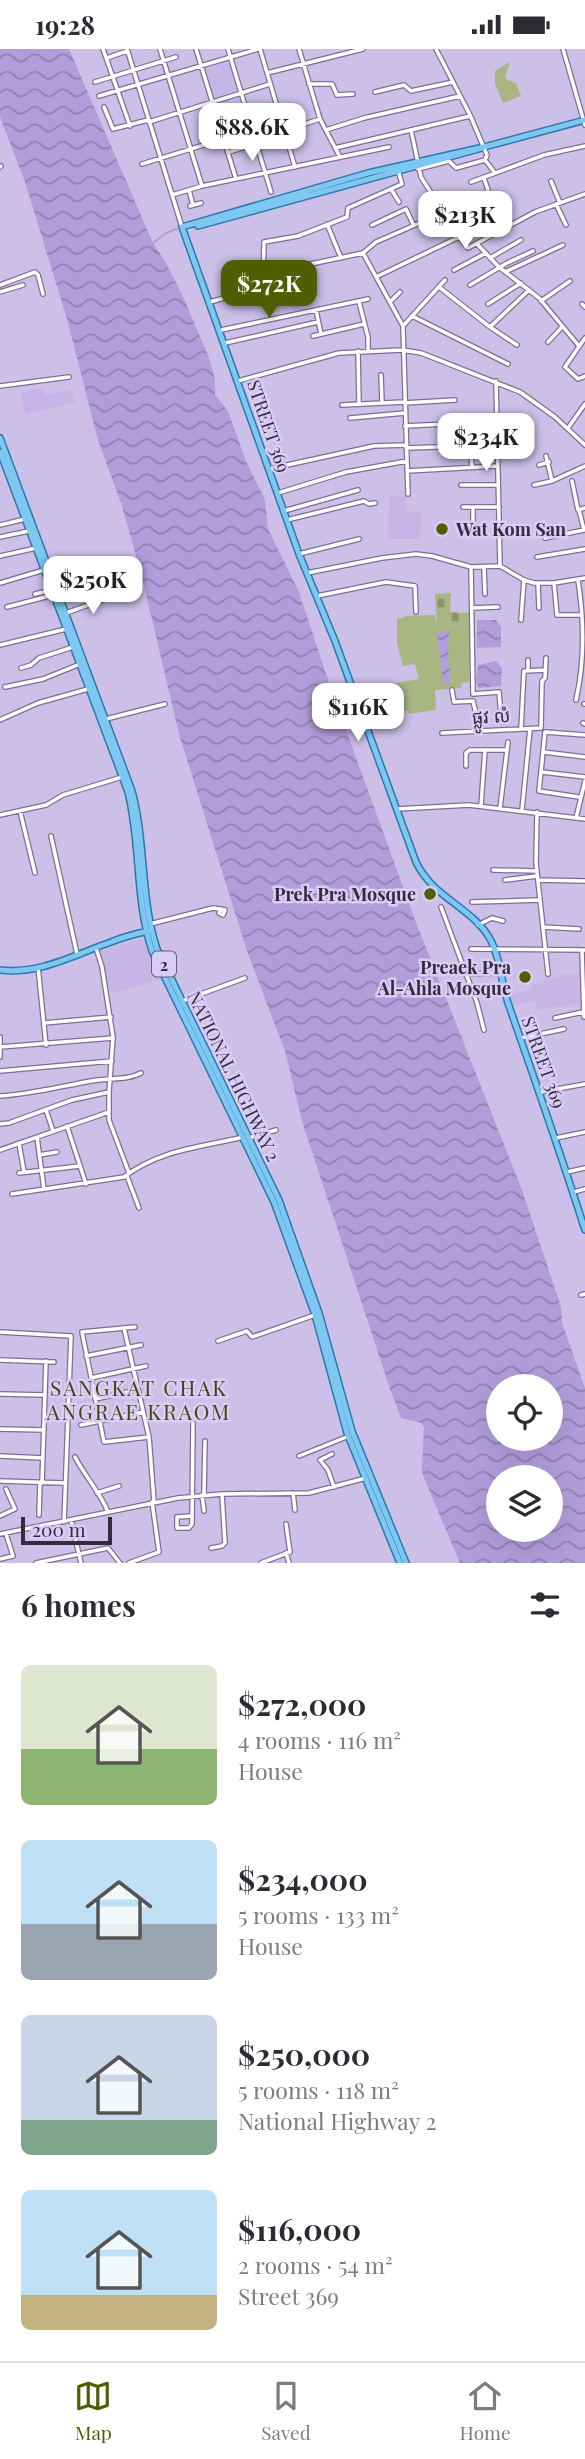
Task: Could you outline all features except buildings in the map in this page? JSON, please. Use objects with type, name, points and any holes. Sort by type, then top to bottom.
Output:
[{"type":"main road","points":[[300,194],[585,122]]},
{"type":"main road","points":[[183,228],[300,194],[417,165]]},
{"type":"main road","name":"STREET 369","points":[[183,228],[299,554],[416,862],[426,879],[478,925],[495,949],[500,973],[585,1230]]},
{"type":"main road","name":"NATIONAL HIGHWAY 2","points":[[0,438],[1,460],[27,518],[29,531],[63,614],[66,629],[76,646],[80,664],[106,719],[132,813],[148,927],[155,957],[198,1038],[274,1202],[317,1314],[366,1478],[400,1563]]},
{"type":"main road","name":"NATIONAL HIGHWAY 2","points":[[1,450],[122,773]]},
{"type":"main road","points":[[0,970],[38,967],[78,956],[148,927]]},
{"type":"main road","name":"NATIONAL HIGHWAY 2","points":[[148,927],[198,1038]]},
{"type":"main road","name":"NATIONAL HIGHWAY 2","points":[[317,1314],[349,1436],[406,1563]]},
{"type":"street","points":[[103,49],[130,126]]},
{"type":"street","points":[[160,49],[202,186]]},
{"type":"street","points":[[196,49],[236,179]]},
{"type":"street","points":[[228,49],[271,192]]},
{"type":"street","points":[[99,96],[259,49],[295,167]]},
{"type":"street","points":[[299,49],[320,119],[340,157]]},
{"type":"street","points":[[267,73],[363,49]]},
{"type":"street","points":[[436,49],[487,153],[485,160]]},
{"type":"street","points":[[563,49],[585,122]]},
{"type":"street","points":[[107,58],[127,50]]},
{"type":"street","name":"STREET 369","points":[[127,50],[183,228]]},
{"type":"street","points":[[95,82],[176,57]]},
{"type":"street","points":[[374,92],[404,85],[411,91],[453,82]]},
{"type":"street","points":[[104,107],[112,129],[179,113],[270,84]]},
{"type":"street","points":[[309,84],[332,84],[337,95],[353,94]]},
{"type":"street","points":[[326,130],[364,118],[460,96]]},
{"type":"street","points":[[335,148],[470,115]]},
{"type":"street","points":[[229,152],[320,119]]},
{"type":"street","points":[[142,165],[282,121]]},
{"type":"street","points":[[411,130],[417,165],[425,185],[468,248],[558,203],[585,194]]},
{"type":"street","points":[[471,182],[544,155],[585,146]]},
{"type":"street","points":[[172,195],[202,186],[389,147]]},
{"type":"street","points":[[417,165],[449,162],[456,168],[485,160]]},
{"type":"street","points":[[485,160],[495,173]]},
{"type":"street","points":[[210,302],[264,287],[264,242],[298,236],[347,217],[348,208],[402,184],[398,170]]},
{"type":"street","points":[[265,280],[290,270],[363,253],[376,241],[486,194],[488,192],[484,178]]},
{"type":"street","points":[[551,181],[566,225]]},
{"type":"street","points":[[391,189],[400,202]]},
{"type":"street","points":[[189,190],[191,206],[201,203]]},
{"type":"street","points":[[372,225],[404,209],[408,210],[413,224]]},
{"type":"street","points":[[503,212],[509,226]]},
{"type":"street","points":[[327,224],[341,259]]},
{"type":"street","points":[[492,224],[497,233]]},
{"type":"street","points":[[376,277],[459,237]]},
{"type":"street","points":[[490,258],[521,240]]},
{"type":"street","points":[[477,244],[499,267],[541,301],[579,346]]},
{"type":"street","points":[[505,272],[563,245]]},
{"type":"street","points":[[470,285],[533,251]]},
{"type":"street","points":[[363,253],[402,326],[408,494]]},
{"type":"street","points":[[454,270],[486,253]]},
{"type":"street","points":[[290,270],[299,281],[310,283],[312,293]]},
{"type":"street","points":[[0,285],[35,272],[43,294]]},
{"type":"street","points":[[280,273],[285,283],[294,291]]},
{"type":"street","points":[[402,326],[445,281]]},
{"type":"street","points":[[541,301],[570,281]]},
{"type":"street","points":[[303,282],[306,288]]},
{"type":"street","points":[[488,304],[521,283]]},
{"type":"street","points":[[0,292],[23,285]]},
{"type":"street","points":[[439,287],[517,345]]},
{"type":"street","points":[[490,327],[529,290]]},
{"type":"street","points":[[390,302],[400,292]]},
{"type":"street","points":[[221,330],[368,299]]},
{"type":"street","points":[[359,301],[368,351]]},
{"type":"street","points":[[316,310],[321,334]]},
{"type":"street","points":[[412,316],[508,364]]},
{"type":"street","points":[[225,343],[318,322]]},
{"type":"street","points":[[313,336],[364,324]]},
{"type":"street","points":[[239,325],[246,337]]},
{"type":"street","points":[[548,342],[562,327]]},
{"type":"street","points":[[585,338],[565,367],[578,379],[585,376]]},
{"type":"street","points":[[238,381],[317,358],[358,351],[402,350],[421,353],[496,381],[542,406],[585,445]]},
{"type":"street","points":[[358,351],[359,403]]},
{"type":"street","points":[[381,375],[382,403]]},
{"type":"street","points":[[0,386],[69,377]]},
{"type":"street","points":[[496,381],[500,566]]},
{"type":"street","points":[[342,405],[455,400]]},
{"type":"street","points":[[568,428],[585,404]]},
{"type":"street","points":[[350,418],[405,414]]},
{"type":"street","points":[[405,426],[468,423],[472,467]]},
{"type":"street","points":[[269,469],[374,446],[497,445]]},
{"type":"street","points":[[545,456],[549,462],[552,481]]},
{"type":"street","points":[[278,493],[346,472],[407,461]]},
{"type":"street","points":[[539,465],[549,462]]},
{"type":"street","points":[[407,471],[498,466]]},
{"type":"street","points":[[534,485],[552,481],[585,466]]},
{"type":"street","points":[[545,538],[585,531],[572,481]]},
{"type":"street","points":[[461,485],[498,485]]},
{"type":"street","points":[[284,511],[358,490]]},
{"type":"street","points":[[287,520],[364,501],[375,503]]},
{"type":"street","points":[[463,507],[499,507]]},
{"type":"street","points":[[473,507],[473,530]]},
{"type":"street","points":[[579,510],[585,508]]},
{"type":"street","points":[[0,525],[27,518]]},
{"type":"street","points":[[0,537],[29,531]]},
{"type":"street","points":[[299,554],[359,539]]},
{"type":"street","points":[[0,557],[36,548]]},
{"type":"street","points":[[537,557],[585,549]]},
{"type":"street","points":[[307,573],[408,554],[432,555],[471,567],[500,566],[524,580],[538,583],[585,578]]},
{"type":"street","points":[[471,567],[473,701],[480,731]]},
{"type":"street","points":[[484,568],[485,594]]},
{"type":"street","points":[[0,583],[46,569]]},
{"type":"street","points":[[576,699],[581,680],[584,633],[583,604],[578,579]]},
{"type":"street","points":[[522,620],[524,580]]},
{"type":"street","points":[[317,596],[386,582],[405,584],[417,587],[416,612]]},
{"type":"street","points":[[538,583],[539,608]]},
{"type":"street","points":[[554,583],[557,615],[582,615]]},
{"type":"street","points":[[35,594],[52,592]]},
{"type":"street","points":[[7,607],[52,592]]},
{"type":"street","points":[[63,614],[108,598]]},
{"type":"street","points":[[472,608],[498,607]]},
{"type":"street","points":[[0,645],[66,629]]},
{"type":"street","points":[[21,667],[76,646]]},
{"type":"street","points":[[521,729],[524,671],[545,670],[546,658]]},
{"type":"street","points":[[528,660],[528,670]]},
{"type":"street","points":[[5,687],[43,679],[80,664]]},
{"type":"street","name":"ផ្លូវ លំ","points":[[442,733],[541,728],[542,681],[545,678],[545,670]]},
{"type":"street","points":[[0,720],[38,703],[91,688]]},
{"type":"street","points":[[452,690],[454,702],[473,701]]},
{"type":"street","points":[[473,694],[499,692],[501,717]]},
{"type":"street","points":[[106,719],[165,704]]},
{"type":"street","points":[[522,810],[530,728]]},
{"type":"street","points":[[579,797],[539,791],[545,732],[585,735]]},
{"type":"street","points":[[500,808],[508,742]]},
{"type":"street","points":[[481,806],[485,750]]},
{"type":"street","points":[[466,766],[467,751],[507,750]]},
{"type":"street","points":[[543,752],[585,757]]},
{"type":"street","points":[[541,771],[585,779],[576,818]]},
{"type":"street","points":[[0,815],[46,806],[63,795],[122,773]]},
{"type":"street","points":[[397,809],[481,806],[585,819]]},
{"type":"street","points":[[20,811],[35,873]]},
{"type":"street","points":[[537,813],[537,876],[548,974]]},
{"type":"street","points":[[51,836],[78,956]]},
{"type":"street","points":[[493,870],[585,881]]},
{"type":"street","points":[[505,880],[537,876]]},
{"type":"street","points":[[472,902],[540,900]]},
{"type":"street","points":[[440,907],[477,1003],[484,1030]]},
{"type":"street","points":[[148,927],[213,908],[220,909]]},
{"type":"street","points":[[478,925],[492,918],[503,921]]},
{"type":"street","points":[[543,927],[579,929]]},
{"type":"street","points":[[96,949],[102,967],[113,1038],[109,1112],[139,1208]]},
{"type":"street","points":[[471,949],[584,950],[584,1014],[555,1018]]},
{"type":"street","points":[[38,967],[46,1045]]},
{"type":"street","points":[[465,974],[500,973]]},
{"type":"street","points":[[182,1001],[244,978]]},
{"type":"street","points":[[44,1023],[111,1017]]},
{"type":"street","points":[[521,1038],[564,1029]]},
{"type":"street","points":[[0,1037],[0,1057]]},
{"type":"street","points":[[1,1047],[113,1038]]},
{"type":"street","points":[[0,1071],[112,1061]]},
{"type":"street","points":[[0,1096],[131,1078],[141,1073]]},
{"type":"street","points":[[541,1092],[585,1084]]},
{"type":"street","points":[[0,1124],[96,1093],[109,1092]]},
{"type":"street","points":[[46,1110],[53,1131]]},
{"type":"street","points":[[0,1150],[109,1112]]},
{"type":"street","points":[[67,1126],[86,1184]]},
{"type":"street","points":[[12,1194],[128,1175],[165,1154],[276,1130]]},
{"type":"street","points":[[556,1137],[585,1132]]},
{"type":"street","points":[[37,1137],[44,1189]]},
{"type":"street","points":[[19,1143],[24,1173]]},
{"type":"street","points":[[39,1155],[57,1152]]},
{"type":"street","points":[[19,1174],[80,1166]]},
{"type":"street","points":[[567,1173],[585,1168]]},
{"type":"street","points":[[573,1193],[585,1189]]},
{"type":"street","points":[[218,1341],[247,1331],[252,1337],[317,1314]]},
{"type":"street","points":[[135,1327],[83,1331],[86,1356],[105,1443],[149,1437]]},
{"type":"street","points":[[124,1328],[149,1437],[159,1550],[151,1556],[129,1563]]},
{"type":"street","points":[[0,1332],[71,1335],[64,1522]]},
{"type":"street","points":[[86,1356],[141,1345]]},
{"type":"street","points":[[0,1360],[54,1361]]},
{"type":"street","points":[[39,1515],[46,1361]]},
{"type":"street","points":[[91,1378],[146,1366]]},
{"type":"street","points":[[95,1399],[138,1389]]},
{"type":"street","points":[[0,1394],[45,1395]]},
{"type":"street","points":[[81,1425],[143,1412]]},
{"type":"street","points":[[192,1516],[177,1517],[177,1528],[192,1526],[193,1423]]},
{"type":"street","points":[[0,1429],[44,1430]]},
{"type":"street","points":[[299,1455],[349,1436]]},
{"type":"street","points":[[204,1511],[205,1441]]},
{"type":"street","points":[[332,1454],[320,1460],[328,1470],[334,1487]]},
{"type":"street","points":[[0,1456],[43,1458]]},
{"type":"street","points":[[75,1457],[96,1493],[103,1498],[108,1512]]},
{"type":"street","points":[[0,1534],[192,1496],[309,1493],[366,1478]]},
{"type":"street","points":[[0,1482],[65,1483]]},
{"type":"street","points":[[96,1493],[119,1486]]},
{"type":"street","points":[[0,1516],[15,1509],[6,1489]]},
{"type":"street","points":[[293,1493],[295,1510]]},
{"type":"street","points":[[211,1548],[225,1543],[222,1494]]},
{"type":"street","points":[[71,1520],[81,1563]]},
{"type":"street","points":[[261,1563],[290,1549],[286,1524]]},
{"type":"street","points":[[0,1559],[13,1556],[6,1534]]},
{"type":"street","points":[[36,1563],[108,1548],[120,1563]]},
{"type":"street","points":[[286,1553],[289,1563]]},
{"type":"street","points":[[151,1556],[152,1563]]},
{"type":"shaded area","points":[[227,60],[238,90],[217,98],[214,97],[205,69]]},
{"type":"shaded area","points":[[44,388],[46,395],[72,389],[75,402],[26,414],[20,393]]},
{"type":"shaded area","points":[[406,495],[406,512],[421,513],[420,539],[388,539],[389,497]]},
{"type":"shaded area","points":[[142,939],[161,979],[110,994],[101,951]]},
{"type":"shaded area","points":[[559,974],[579,975],[581,1003],[537,1010],[535,1001],[512,1005],[509,995],[532,990],[532,984],[543,983],[544,978],[559,978]]},
{"type":"green space","points":[[510,62],[505,77],[516,83],[521,96],[503,103],[495,84],[495,71]]},
{"type":"green space","points":[[451,593],[450,612],[471,613],[471,626],[437,625],[435,594]]},
{"type":"green space","points":[[435,615],[437,625],[471,626],[469,682],[461,683],[462,688],[435,690],[436,710],[409,714],[408,711],[397,712],[393,697],[387,694],[385,685],[419,679],[415,664],[403,666],[397,643],[397,619]]},
{"type":"water","points":[[0,49],[69,49],[153,243],[178,286],[208,355],[213,370],[215,395],[228,411],[245,459],[265,500],[268,529],[299,592],[330,686],[415,920],[522,1190],[561,1307],[562,1323],[585,1388],[585,1563],[460,1563],[424,1478],[424,1427],[421,1423],[401,1418],[390,1389],[302,1121],[285,1051],[247,951],[179,734],[142,577],[122,506],[98,440],[67,319],[25,182],[0,117]]},
{"type":"water","points":[[477,620],[496,620],[501,627],[501,647],[477,648]]},
{"type":"water","points":[[450,631],[450,684],[443,684],[437,632]]},
{"type":"water","points":[[496,661],[502,668],[501,686],[479,688],[476,682],[478,665]]},
{"type":"waterway","points":[[153,243],[177,229]]},
{"type":"place","name":"Wat Kom San","points":[[442,529]]},
{"type":"place","name":"Prek Pra Mosque","points":[[430,894]]},
{"type":"place","name":"Preaek Pra Al-Ahla Mosque","points":[[525,977]]},
{"type":"district","name":"SANGKAT CHAK ANGRAE KRAOM","points":[[139,1399]]}]
